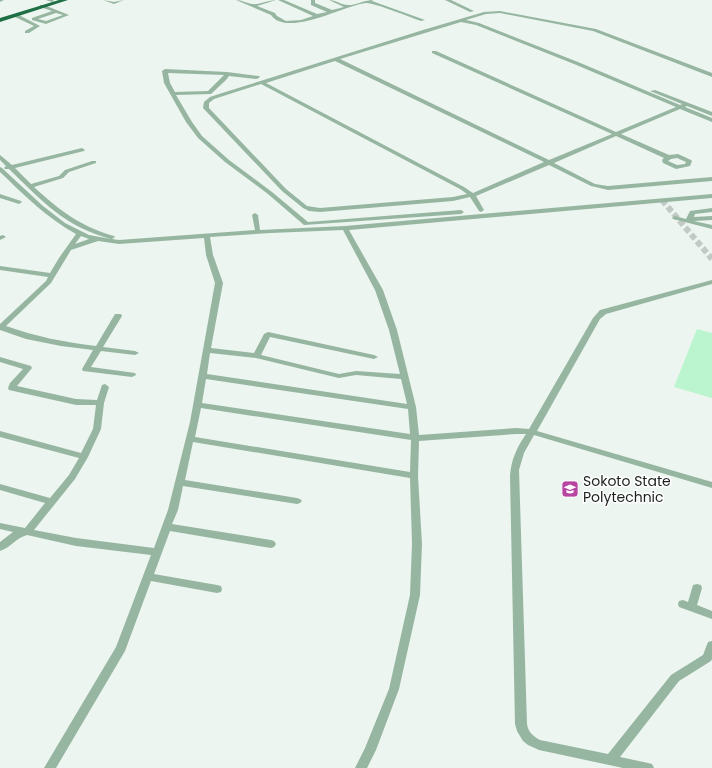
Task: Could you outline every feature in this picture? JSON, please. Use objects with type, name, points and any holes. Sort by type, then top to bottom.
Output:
[{"type":"highway","points":[[0,18],[52,0]]},
{"type":"highway","points":[[0,18],[64,0]]},
{"type":"street","points":[[106,0],[114,3],[122,0]]},
{"type":"street","points":[[238,0],[273,14],[275,18],[285,22],[301,21],[370,0],[423,20]]},
{"type":"street","points":[[253,6],[274,0]]},
{"type":"street","points":[[280,0],[317,16]]},
{"type":"street","points":[[313,0],[313,4],[332,12]]},
{"type":"street","points":[[333,0],[348,7]]},
{"type":"street","points":[[446,0],[472,11]]},
{"type":"street","points":[[42,6],[56,11],[67,16],[46,23],[34,19],[56,11]]},
{"type":"street","points":[[687,104],[472,195],[453,199],[329,210],[313,210],[305,207],[284,190],[206,108],[206,103],[212,98],[486,13],[500,12],[584,28],[619,39],[712,75]]},
{"type":"street","points":[[16,14],[38,26],[26,32]]},
{"type":"street","points":[[462,21],[477,24],[576,63],[712,120]]},
{"type":"street","points":[[434,52],[668,157]]},
{"type":"street","points":[[337,60],[493,134],[589,184],[604,188],[712,179]]},
{"type":"street","points":[[576,63],[601,67],[712,114]]},
{"type":"street","points":[[257,76],[165,72],[166,83],[200,138],[227,161],[270,193],[306,224]]},
{"type":"street","points":[[173,94],[209,93],[224,79],[227,74]]},
{"type":"street","points":[[263,82],[462,188],[472,195],[482,210]]},
{"type":"street","points":[[0,169],[82,150]]},
{"type":"street","points":[[0,157],[52,205],[74,223],[90,231],[107,236],[148,237],[649,197],[712,196]]},
{"type":"street","points":[[31,186],[61,177],[67,171],[94,162]]},
{"type":"street","points":[[0,169],[53,217],[79,234],[96,239],[130,242],[271,231],[345,228],[704,196]]},
{"type":"street","points":[[0,181],[8,176],[18,174]]},
{"type":"street","points":[[0,196],[19,202]]},
{"type":"street","points":[[689,220],[692,212],[712,210]]},
{"type":"street","points":[[255,215],[257,229]]},
{"type":"street","points":[[675,218],[689,220],[712,227]]},
{"type":"street","points":[[689,220],[712,218]]},
{"type":"street","points":[[345,228],[379,290],[393,330],[412,407],[415,438],[415,595],[394,689],[370,750],[361,768]]},
{"type":"street","points":[[0,328],[49,282],[62,258],[79,234]]},
{"type":"street","points":[[50,768],[120,648],[149,577],[167,527],[190,439],[203,376],[219,283],[217,272],[210,260],[207,249],[207,236]]},
{"type":"street","points":[[68,249],[96,239]]},
{"type":"street","points":[[0,268],[53,276]]},
{"type":"street","points":[[648,768],[539,744],[530,740],[522,728],[514,476],[515,463],[522,445],[532,432],[600,315],[615,308],[712,282]]},
{"type":"street","points":[[118,316],[86,369],[132,375]]},
{"type":"street","points":[[0,328],[29,337],[61,344],[135,353]]},
{"type":"street","points":[[256,356],[268,334],[374,357]]},
{"type":"street","points":[[207,350],[256,356],[339,376],[356,373],[405,376]]},
{"type":"street","points":[[0,359],[28,368],[12,388],[76,402],[100,403]]},
{"type":"street","points":[[203,376],[412,407]]},
{"type":"street","points":[[0,548],[16,535],[28,531],[72,477],[84,457],[97,429],[100,403],[105,387]]},
{"type":"street","points":[[197,406],[415,438],[516,431],[532,432],[712,485]]},
{"type":"street","points":[[0,434],[84,457]]},
{"type":"street","points":[[190,439],[414,476]]},
{"type":"street","points":[[180,482],[296,501]]},
{"type":"street","points":[[0,486],[52,502]]},
{"type":"street","points":[[0,526],[76,542],[158,552]]},
{"type":"street","points":[[167,527],[270,544]]},
{"type":"street","points":[[149,577],[217,589]]},
{"type":"street","points":[[697,588],[687,606],[712,615]]},
{"type":"street","points":[[611,760],[675,678],[707,658],[712,645]]},
{"type":"green space","points":[[697,329],[712,333],[712,398],[674,387]]},
{"type":"tunnel","points":[[662,200],[712,259]]},
{"type":"place","name":"Sokoto State Polytechnic","points":[[570,489]]}]
